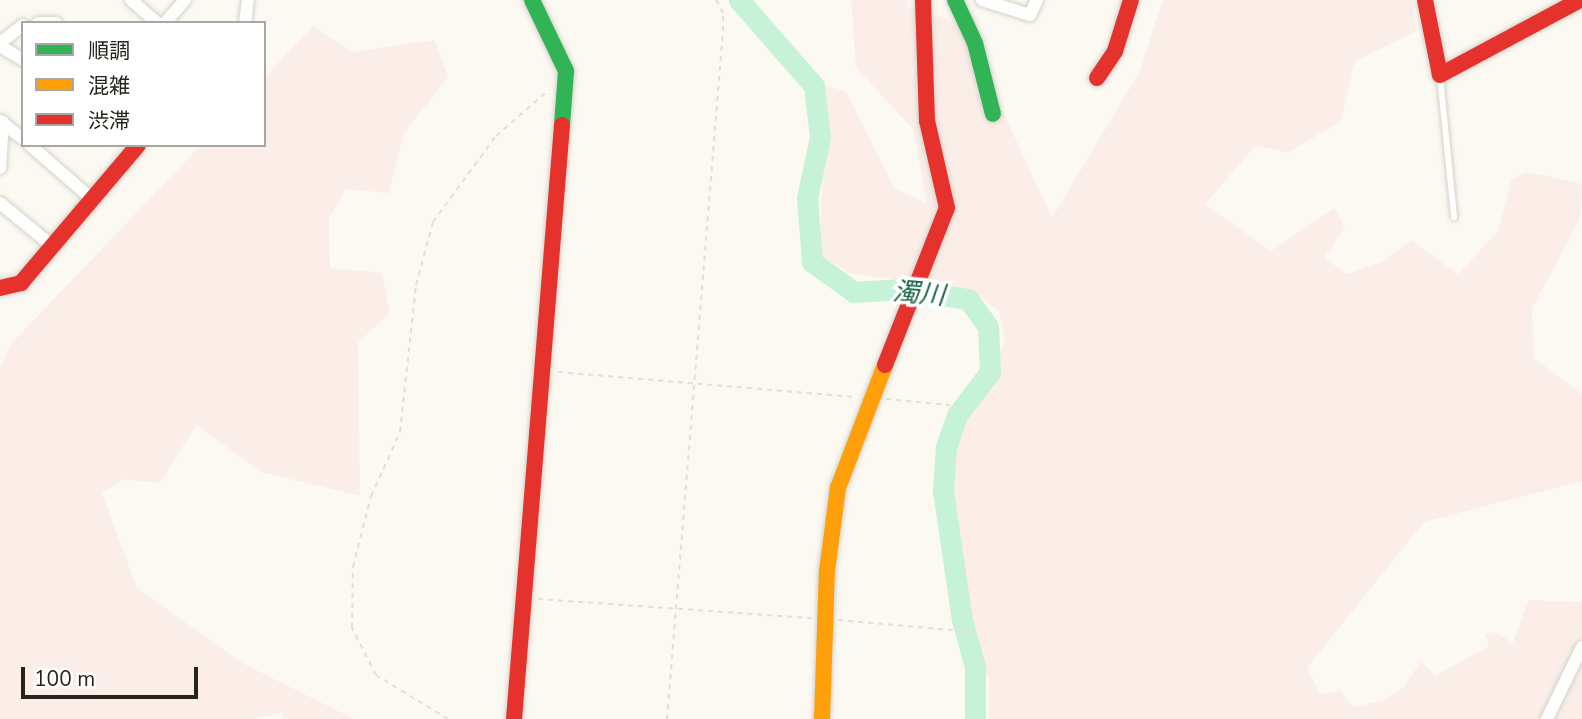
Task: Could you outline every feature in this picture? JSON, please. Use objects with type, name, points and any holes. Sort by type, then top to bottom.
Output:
[{"type":"street","points":[[131,0],[155,21]]},
{"type":"street","points":[[167,21],[185,0]]},
{"type":"street","points":[[245,21],[248,0]]},
{"type":"street","points":[[514,719],[566,71],[532,0]]},
{"type":"street","points":[[822,719],[825,619],[838,488],[871,398],[935,249],[947,208],[927,121],[923,0]]},
{"type":"street","points":[[982,0],[1030,15],[1037,0]]},
{"type":"street","points":[[1097,78],[1115,51],[1131,0]]},
{"type":"street","points":[[1425,0],[1440,75],[1580,0]]},
{"type":"street","points":[[957,1],[975,43],[993,114]]},
{"type":"street","points":[[21,26],[0,45],[21,59]]},
{"type":"street","points":[[1,121],[21,137]]},
{"type":"street","points":[[0,168],[1,121]]},
{"type":"street","points":[[32,147],[92,199]]},
{"type":"street","points":[[0,288],[21,283],[131,148]]},
{"type":"street","points":[[0,203],[51,246]]},
{"type":"street","points":[[1547,719],[1582,647]]},
{"type":"lane","points":[[1440,75],[1454,217]]},
{"type":"path","points":[[667,719],[723,32],[723,13],[716,0]]},
{"type":"path","points":[[448,719],[376,675],[352,628],[353,567],[371,496],[400,432],[416,285],[433,222],[472,165],[520,111],[543,93],[564,86]]},
{"type":"path","points":[[543,371],[950,405]]},
{"type":"path","points":[[523,598],[973,632]]},
{"type":"shaded area","points":[[851,0],[907,0],[908,7],[962,23],[1052,218],[1139,73],[1163,0],[1413,0],[1415,32],[1355,61],[1341,121],[1288,153],[1256,145],[1205,204],[1271,251],[1334,208],[1345,227],[1324,258],[1347,274],[1382,262],[1411,240],[1458,274],[1498,231],[1512,178],[1529,172],[1582,184],[1580,219],[1532,308],[1534,358],[1582,394],[1582,481],[1424,522],[1307,668],[1320,694],[1341,691],[1352,707],[1383,701],[1403,688],[1421,661],[1435,676],[1489,646],[1485,634],[1495,632],[1513,643],[1528,600],[1582,602],[1582,719],[989,719],[989,679],[968,620],[946,492],[949,447],[960,417],[983,393],[1005,340],[999,311],[970,290],[850,273],[820,256],[825,86],[846,91],[895,189],[927,203],[913,129],[856,68]]},
{"type":"shaded area","points":[[313,26],[352,52],[435,40],[448,77],[404,133],[389,193],[345,189],[329,219],[330,268],[382,273],[390,312],[358,343],[360,496],[261,472],[196,425],[160,483],[124,479],[102,493],[137,588],[242,663],[354,719],[282,719],[283,712],[254,719],[0,719],[0,368],[10,345],[199,147],[266,147],[266,76]]},
{"type":"waterway","name":"濁川","points":[[739,0],[814,86],[820,137],[807,198],[812,262],[854,292],[902,289],[968,299],[988,327],[990,372],[957,415],[946,447],[943,491],[962,620],[975,667],[975,719]]},
{"type":"traffic: fast","points":[[532,0],[566,71],[562,125]]},
{"type":"traffic: fast","points":[[955,0],[975,43],[993,114]]},
{"type":"traffic: slow","points":[[822,719],[827,571],[838,488],[885,365]]},
{"type":"traffic: jam","points":[[885,365],[947,208],[927,121],[923,0]]},
{"type":"traffic: jam","points":[[1097,78],[1115,51],[1131,0]]},
{"type":"traffic: jam","points":[[1425,0],[1440,75],[1580,0]]},
{"type":"traffic: jam","points":[[514,719],[562,125]]},
{"type":"traffic: jam","points":[[0,288],[21,283],[136,147]]}]
